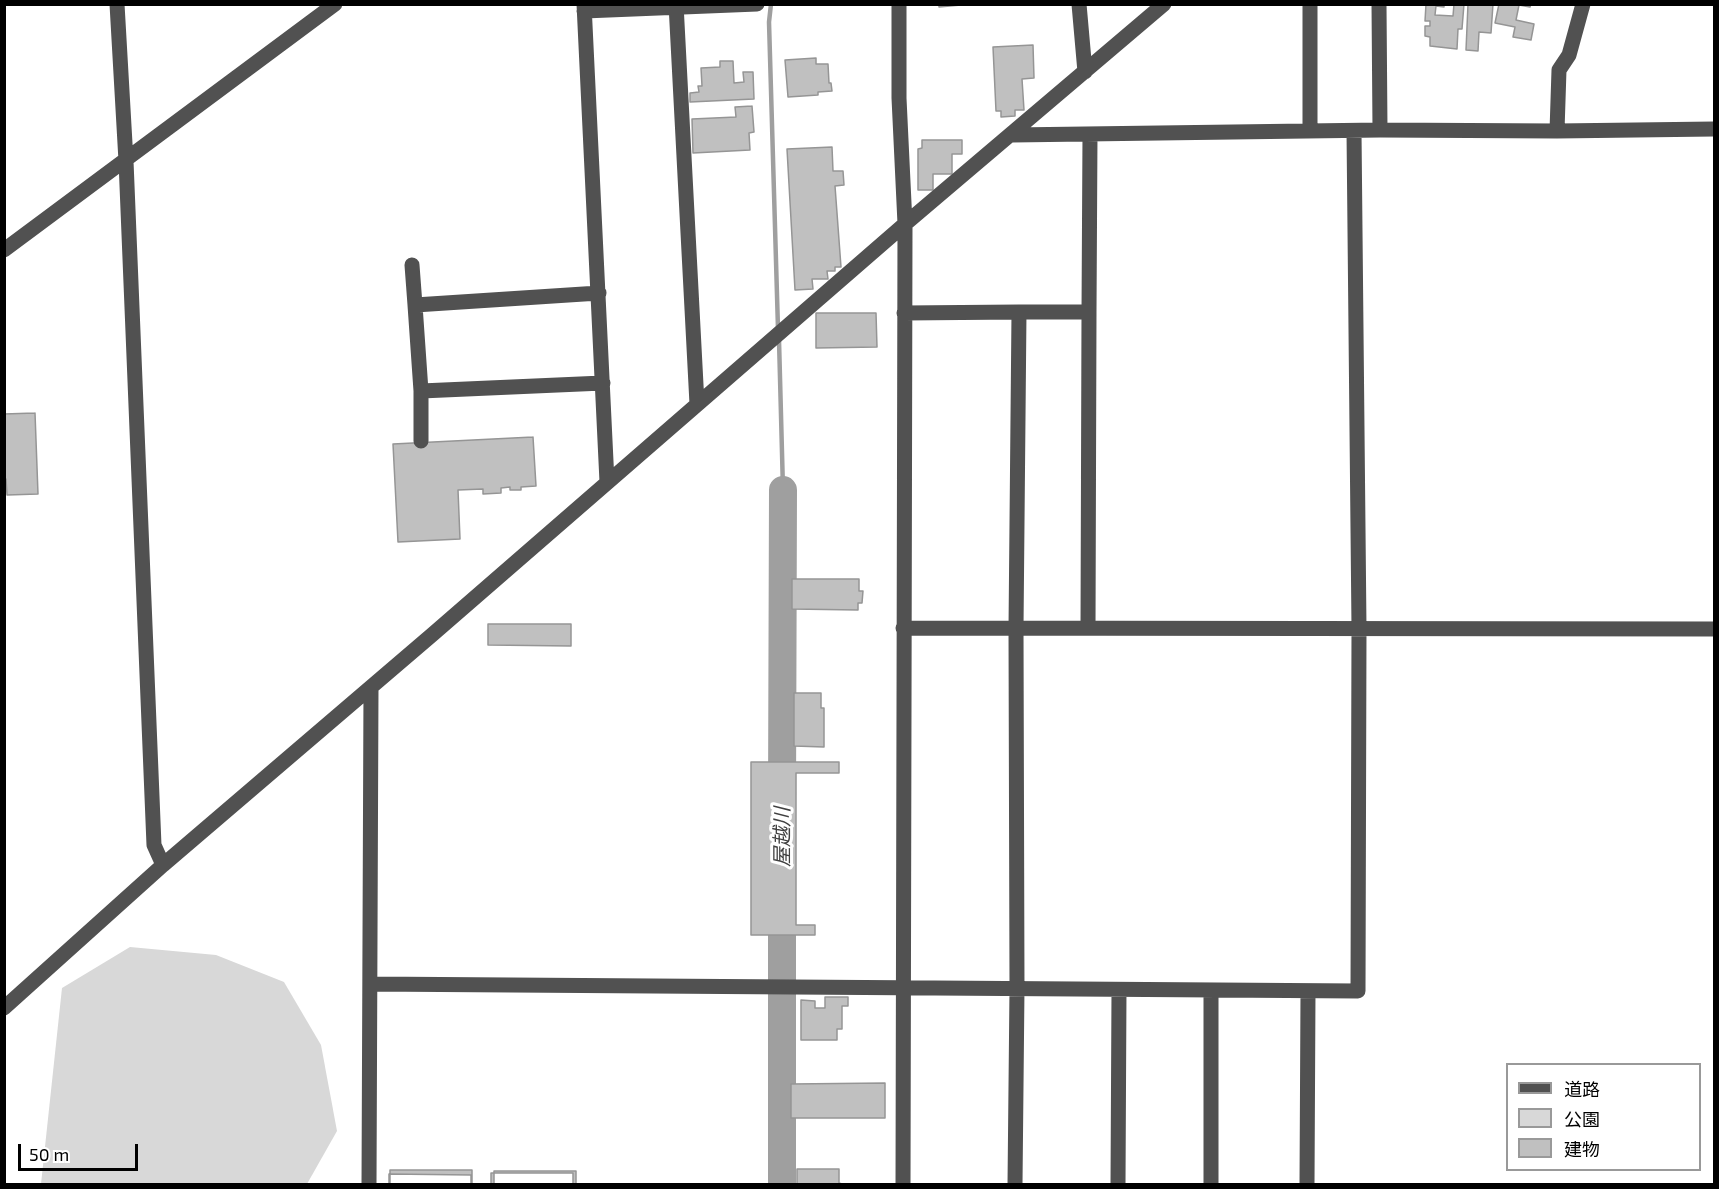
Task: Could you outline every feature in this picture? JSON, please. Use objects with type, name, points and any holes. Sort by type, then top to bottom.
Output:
[{"type":"street","points":[[117,4],[126,161],[154,845],[163,866]]},
{"type":"street","points":[[4,250],[335,4]]},
{"type":"street","points":[[607,482],[584,8],[757,4]]},
{"type":"street","points":[[899,4],[899,98],[905,224],[903,1185]]},
{"type":"street","points":[[1079,4],[1085,72]]},
{"type":"street","points":[[4,1008],[163,866],[771,339],[1164,4]]},
{"type":"street","points":[[1310,4],[1310,131]]},
{"type":"street","points":[[1379,4],[1380,130]]},
{"type":"street","points":[[1557,131],[1559,70],[1569,55],[1583,4]]},
{"type":"street","points":[[676,6],[697,404]]},
{"type":"street","points":[[1012,135],[1380,130],[1714,129]]},
{"type":"street","points":[[370,984],[1358,991],[1359,628],[1354,131]]},
{"type":"street","points":[[1088,628],[1090,134]]},
{"type":"street","points":[[412,265],[421,391],[421,441]]},
{"type":"street","points":[[415,305],[599,294]]},
{"type":"street","points":[[1015,1185],[1019,312]]},
{"type":"street","points":[[904,313],[1089,312]]},
{"type":"street","points":[[421,391],[603,383]]},
{"type":"street","points":[[903,628],[1714,629]]},
{"type":"street","points":[[369,1185],[371,687]]},
{"type":"street","points":[[1118,1185],[1119,990]]},
{"type":"street","points":[[1211,991],[1211,1185]]},
{"type":"street","points":[[1307,1185],[1308,992]]},
{"type":"green space","points":[[130,947],[216,955],[284,982],[321,1045],[337,1131],[307,1184],[41,1184],[62,988]]},
{"type":"building","points":[[939,4],[972,4],[939,7]]},
{"type":"building","points":[[1426,4],[1444,4],[1444,7],[1436,6],[1435,15],[1453,16],[1454,4],[1464,4],[1462,29],[1458,29],[1457,49],[1430,46],[1430,37],[1425,36],[1425,26],[1430,26],[1430,21],[1425,21]]},
{"type":"building","points":[[1468,4],[1493,4],[1491,33],[1479,32],[1478,51],[1466,50]]},
{"type":"building","points":[[1499,4],[1531,4],[1530,7],[1519,5],[1516,20],[1534,24],[1531,40],[1513,37],[1515,27],[1495,23]]},
{"type":"building","points":[[1033,45],[1034,78],[1022,79],[1024,110],[1015,110],[1015,116],[1001,117],[1001,111],[996,111],[993,47]]},
{"type":"building","points":[[816,58],[816,64],[828,64],[832,91],[818,92],[818,95],[788,97],[785,60]]},
{"type":"building","points":[[720,61],[733,61],[734,83],[744,82],[743,72],[753,72],[754,99],[690,102],[690,93],[699,92],[698,86],[702,86],[701,68],[720,67]]},
{"type":"building","points":[[752,106],[754,132],[749,133],[750,150],[693,153],[692,119],[736,117],[735,107]]},
{"type":"building","points":[[922,140],[962,140],[962,154],[952,154],[952,174],[933,174],[933,190],[918,190],[918,149],[922,148]]},
{"type":"building","points":[[832,147],[833,171],[843,171],[844,185],[835,186],[841,267],[835,267],[835,271],[827,271],[828,279],[812,279],[813,289],[795,290],[787,149]]},
{"type":"building","points":[[816,313],[876,313],[877,347],[816,348]]},
{"type":"building","points":[[35,413],[38,494],[7,495],[6,479],[4,480],[4,414]]},
{"type":"building","points":[[533,437],[536,486],[521,487],[521,490],[510,490],[510,487],[501,488],[501,493],[483,494],[483,489],[458,490],[460,539],[398,542],[393,444]]},
{"type":"building","points":[[792,579],[859,579],[859,591],[863,591],[862,603],[858,603],[858,610],[792,609]]},
{"type":"building","points":[[488,624],[571,624],[571,646],[488,645]]},
{"type":"building","points":[[794,693],[821,693],[821,708],[824,708],[824,747],[794,746]]},
{"type":"building","points":[[751,762],[839,762],[839,773],[796,773],[796,925],[815,925],[815,935],[751,935]]},
{"type":"building","points":[[825,997],[848,997],[848,1006],[842,1006],[842,1029],[837,1029],[837,1040],[801,1040],[801,1000],[815,1001],[815,1008],[825,1008]]},
{"type":"building","points":[[885,1083],[885,1118],[791,1118],[791,1084]]},
{"type":"building","points":[[797,1169],[839,1169],[839,1183],[842,1184],[797,1184]]},
{"type":"building","points":[[390,1170],[472,1170],[472,1184],[390,1184]]},
{"type":"building","points":[[494,1171],[576,1171],[576,1184],[494,1184]]},
{"type":"building","points":[[491,1173],[573,1173],[573,1184],[491,1184]]},
{"type":"building","points":[[389,1174],[471,1175],[471,1184],[389,1184]]},
{"type":"waterway","points":[[771,4],[769,22],[778,329]]},
{"type":"waterway","points":[[779,340],[783,490]]},
{"type":"waterway","name":"屋越川","points":[[782,800],[783,490]]},
{"type":"waterway","name":"屋越川","points":[[782,897],[782,1184]]}]
